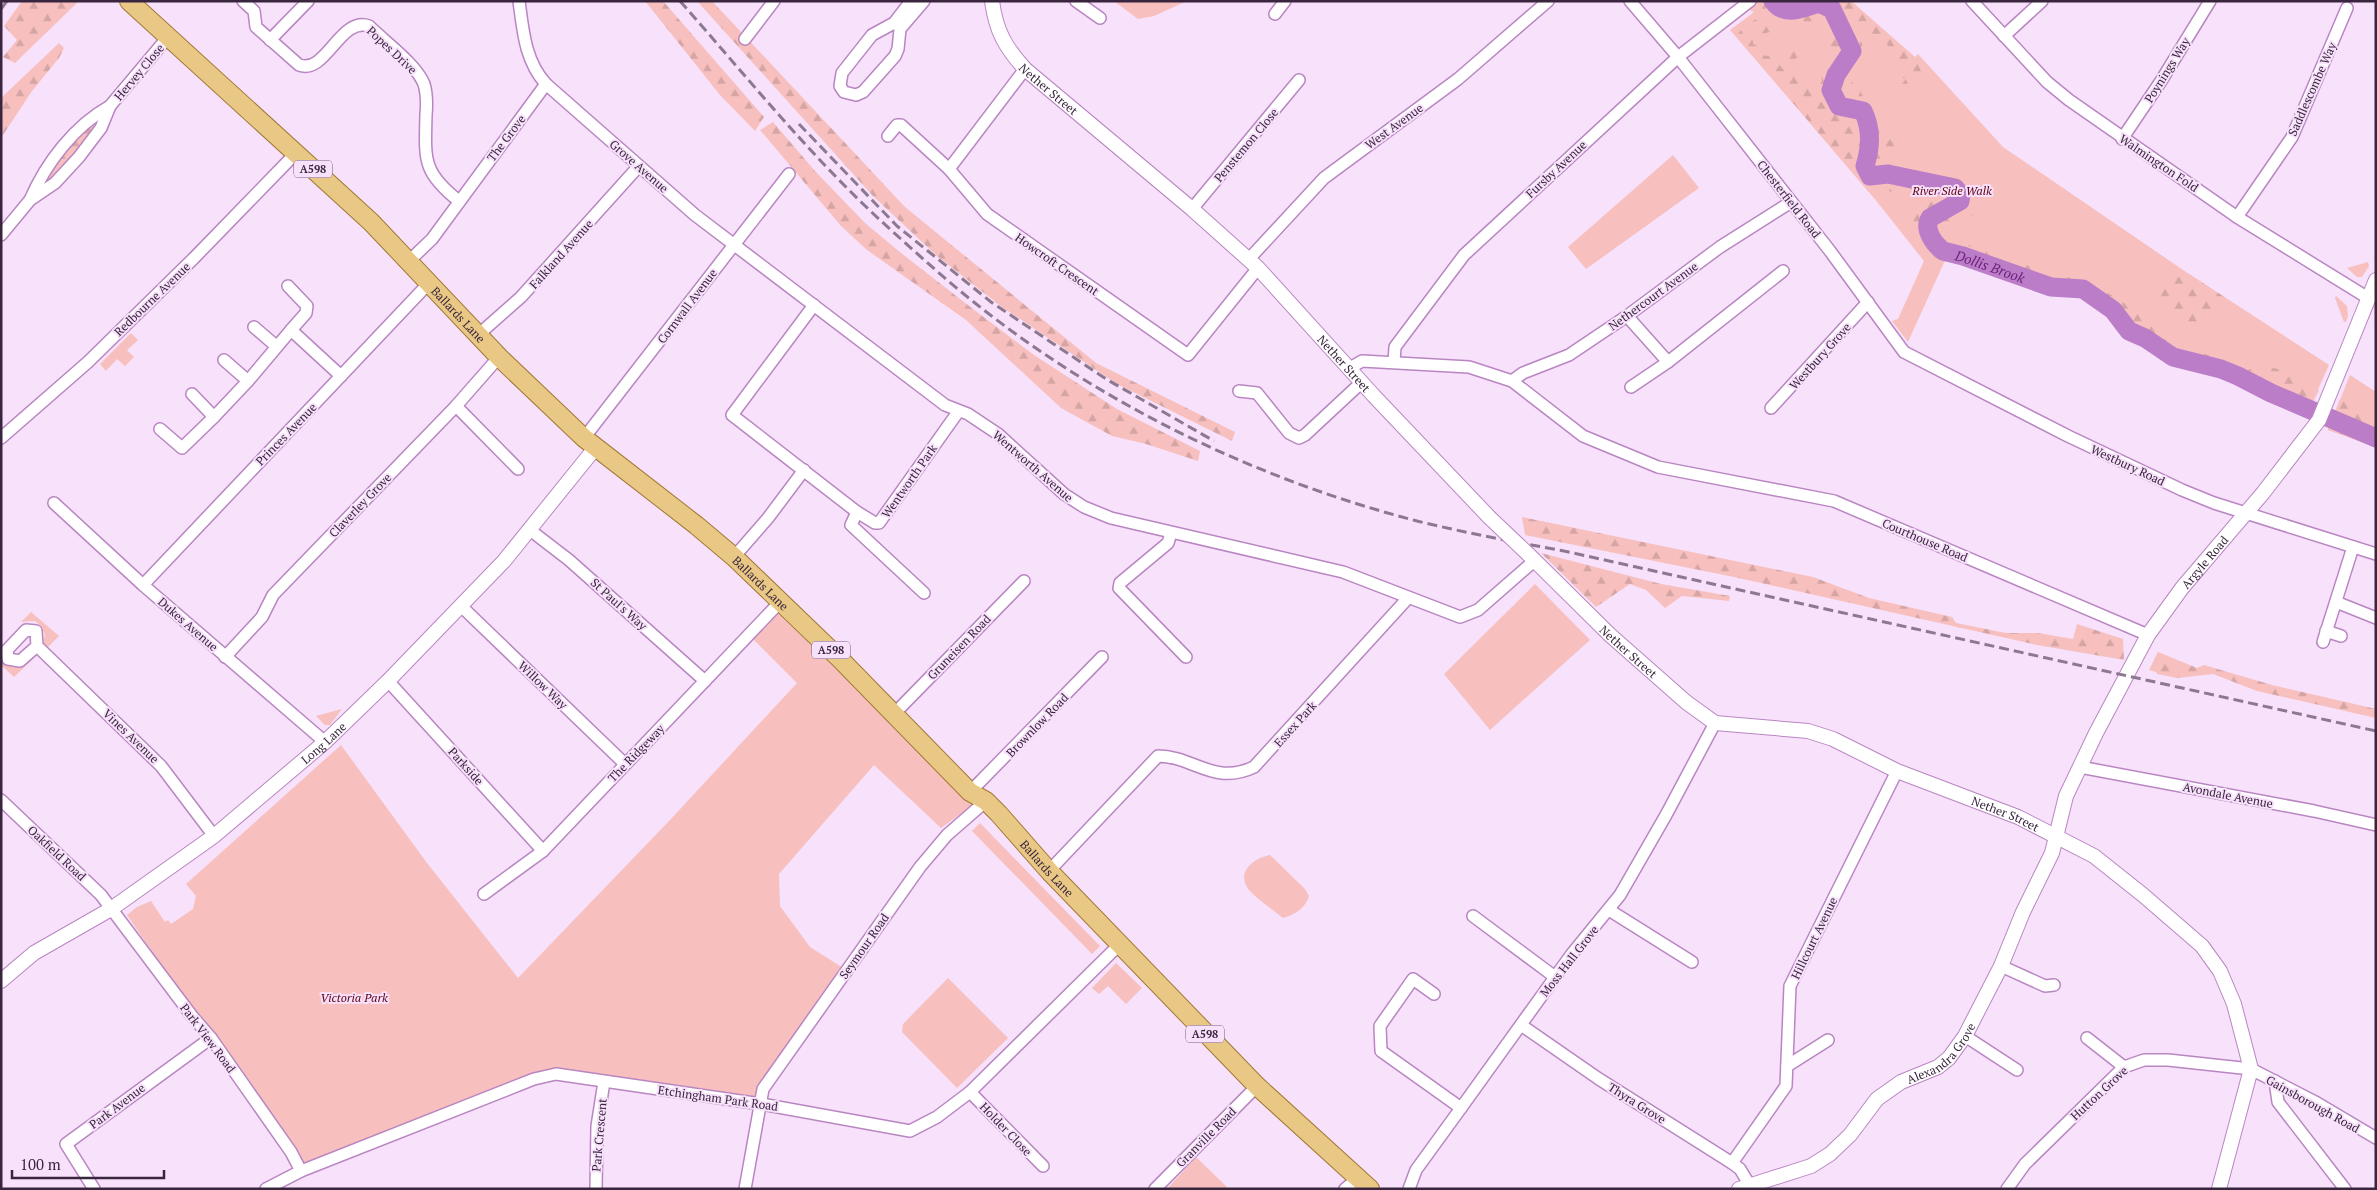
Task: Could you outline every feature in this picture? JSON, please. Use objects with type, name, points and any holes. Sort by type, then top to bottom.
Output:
[{"type":"main road","name":"Ballards Lane","points":[[129,1],[371,222],[499,358],[590,442],[734,557],[894,714],[970,792],[986,801],[1049,871],[1257,1086],[1357,1185]]},
{"type":"street","name":"Popes Drive","points":[[243,1],[254,11],[256,27],[299,65],[305,68],[315,64],[352,27],[363,24],[369,26],[410,65],[423,83],[427,97],[426,160],[431,173],[446,190],[460,201]]},
{"type":"street","points":[[270,40],[308,1]]},
{"type":"street","points":[[519,1],[529,58],[535,72],[546,84]]},
{"type":"street","points":[[745,39],[774,1]]},
{"type":"street","points":[[911,1],[894,24],[872,35],[842,73],[840,86],[844,92],[856,95],[863,92],[895,56],[898,49],[900,29],[924,1]]},
{"type":"street","name":"Nether Street","points":[[992,1],[1002,38],[1009,52],[1025,69],[1192,209],[1253,263],[1489,517],[1610,635],[1686,702],[1715,723],[1808,731],[1833,739],[1897,771],[2018,817],[2094,856],[2202,946],[2220,971],[2234,1004],[2251,1069],[2219,1189]]},
{"type":"street","points":[[1076,1],[1100,18]]},
{"type":"street","points":[[1274,14],[1285,1]]},
{"type":"street","name":"West Avenue","points":[[1253,263],[1324,178],[1458,79],[1548,1]]},
{"type":"street","name":"Chesterfield Road","points":[[1630,1],[1678,57],[1897,342]]},
{"type":"street","name":"Fursby Avenue","points":[[1394,362],[1395,347],[1464,255],[1678,57],[1750,1]]},
{"type":"street","name":"Walmington Fold","points":[[1972,1],[2047,82],[2122,139],[2237,217],[2372,299]]},
{"type":"street","points":[[2004,36],[2042,1]]},
{"type":"street","name":"Poynings Way","points":[[2122,139],[2161,81],[2210,1]]},
{"type":"street","name":"Saddlescombe Way","points":[[2237,217],[2292,137],[2347,8]]},
{"type":"street","name":"Hervey Close","points":[[30,200],[55,183],[79,157],[101,128],[110,106],[168,37]]},
{"type":"street","points":[[888,136],[897,125],[901,125],[949,169],[1025,69]]},
{"type":"street","name":"Penstemon Close","points":[[1192,209],[1299,80]]},
{"type":"street","name":"Grove Avenue","points":[[546,84],[638,167],[734,245]]},
{"type":"street","name":"The Grove","points":[[409,261],[432,239],[546,84]]},
{"type":"street","name":"Hervey Close","points":[[1,235],[30,200],[38,182],[62,147],[93,116],[110,106]]},
{"type":"street","name":"Redbourne Avenue","points":[[1,438],[88,362],[194,258],[296,153]]},
{"type":"street","name":"Falkland Avenue","points":[[478,335],[521,297],[638,167]]},
{"type":"street","name":"Howcroft Crescent","points":[[949,169],[987,214],[1188,355],[1253,263]]},
{"type":"street","name":"Cornwall Avenue","points":[[590,442],[734,245],[789,174]]},
{"type":"street","name":"Nethercourt Avenue","points":[[1512,381],[1523,373],[1569,355],[1627,316],[1720,247],[1791,202]]},
{"type":"street","name":"Wentworth Avenue","points":[[734,245],[945,405],[958,412],[968,414],[998,434],[1044,478],[1084,507],[1111,518],[1343,572],[1408,598]]},
{"type":"street","points":[[1631,387],[1668,362],[1783,271]]},
{"type":"street","name":"Argyle Road","points":[[2055,835],[2066,796],[2096,733],[2148,634],[2182,588],[2307,438],[2321,415],[2372,299],[2376,280]]},
{"type":"street","name":"Princes Avenue","points":[[143,585],[429,283]]},
{"type":"street","points":[[160,429],[182,448],[248,381],[306,313],[306,306],[288,286]]},
{"type":"street","name":"Westbury Grove","points":[[1771,408],[1868,302]]},
{"type":"street","name":"Wentworth Park","points":[[814,305],[732,415],[857,512],[874,524],[879,523],[958,412]]},
{"type":"street","points":[[1627,316],[1668,362]]},
{"type":"street","points":[[254,327],[276,346]]},
{"type":"street","points":[[291,330],[341,376]]},
{"type":"street","name":"Westbury Road","points":[[1897,342],[1904,352],[2068,436],[2182,490],[2246,513],[2376,554]]},
{"type":"street","name":"Claverley Grove","points":[[225,657],[262,617],[273,596],[456,406],[499,358]]},
{"type":"street","points":[[224,360],[248,381]]},
{"type":"street","name":"Courthouse Road","points":[[1350,368],[1362,361],[1469,367],[1512,381],[1583,436],[1658,467],[1834,501],[2148,634]]},
{"type":"street","points":[[1239,391],[1257,393],[1289,433],[1299,438],[1305,435],[1362,382]]},
{"type":"street","points":[[192,394],[214,417]]},
{"type":"street","points":[[456,406],[518,469]]},
{"type":"street","name":"Long Lane","points":[[1,980],[34,953],[111,909],[214,836],[325,742],[461,606],[530,530],[590,442]]},
{"type":"street","points":[[734,557],[768,518],[804,470]]},
{"type":"street","name":"Dukes Avenue","points":[[54,503],[143,585],[325,742]]},
{"type":"street","points":[[857,512],[850,525],[924,593]]},
{"type":"street","name":"St Paul's Way","points":[[530,530],[568,560],[705,681]]},
{"type":"street","points":[[1171,533],[1168,542],[1120,583],[1119,588],[1186,657]]},
{"type":"street","points":[[2323,642],[2353,547]]},
{"type":"street","points":[[1408,598],[1460,617],[1478,610],[1531,558]]},
{"type":"street","name":"Gruneisen Road","points":[[894,714],[1024,581]]},
{"type":"street","name":"Essex Park","points":[[1049,871],[1158,756],[1166,756],[1226,774],[1244,772],[1254,767],[1408,598]]},
{"type":"street","name":"The Ridgeway","points":[[484,894],[543,851],[780,602]]},
{"type":"street","points":[[2336,602],[2376,618]]},
{"type":"street","name":"Willow Way","points":[[461,606],[625,764]]},
{"type":"street","points":[[2326,631],[2341,636]]},
{"type":"street","name":"Vines Avenue","points":[[37,646],[161,766],[214,836]]},
{"type":"street","name":"Brownlow Road","points":[[970,792],[1102,658]]},
{"type":"street","name":"Parkside","points":[[388,681],[543,851]]},
{"type":"street","name":"Moss Hall Grove","points":[[1409,1189],[1416,1170],[1555,977],[1609,910],[1662,823],[1715,723]]},
{"type":"street","name":"Avondale Avenue","points":[[2080,767],[2314,810],[2376,825]]},
{"type":"street","name":"Hillcourt Avenue","points":[[1732,1163],[1786,1086],[1790,986],[1897,771]]},
{"type":"street","name":"Oakfield Road","points":[[1,800],[101,895],[111,909]]},
{"type":"street","name":"Seymour Road","points":[[745,1189],[763,1089],[920,867],[947,835],[986,801]]},
{"type":"street","name":"Alexandra Grove","points":[[1744,1186],[1811,1166],[1830,1154],[1850,1134],[1877,1099],[1901,1082],[1938,1067],[1949,1058],[1966,1036],[2000,966],[2023,912],[2052,853],[2055,835]]},
{"type":"street","name":"Park View Road","points":[[111,909],[192,1016],[211,1038],[291,1152],[301,1171]]},
{"type":"street","points":[[1609,910],[1692,962]]},
{"type":"street","points":[[1473,916],[1555,977]]},
{"type":"street","name":"Etchingham Park Road","points":[[266,1189],[301,1171],[534,1079],[556,1074],[761,1104],[910,1131],[937,1117],[970,1092],[1120,944]]},
{"type":"street","points":[[2000,966],[2045,986],[2054,985]]},
{"type":"street","points":[[1434,994],[1413,979],[1380,1026],[1382,1051],[1461,1108]]},
{"type":"street","name":"Thyra Grove","points":[[1522,1025],[1599,1079],[1732,1163],[1740,1169],[1744,1186]]},
{"type":"street","points":[[1966,1036],[2017,1070]]},
{"type":"street","name":"Park Avenue","points":[[94,1189],[66,1144],[211,1038]]},
{"type":"street","points":[[2087,1038],[2124,1067]]},
{"type":"street","points":[[1787,1066],[1828,1040]]},
{"type":"street","name":"Hutton Grove","points":[[2007,1189],[2025,1164],[2124,1067],[2144,1060],[2168,1060],[2251,1069]]},
{"type":"street","name":"Gainsborough Road","points":[[2251,1069],[2376,1138]]},
{"type":"street","name":"Park Crescent","points":[[596,1189],[598,1126],[604,1082]]},
{"type":"street","points":[[2276,1082],[2278,1102],[2345,1189]]},
{"type":"street","name":"Granville Road","points":[[1155,1189],[1257,1086]]},
{"type":"street","name":"Holder Close","points":[[970,1092],[1043,1166]]},
{"type":"green space","points":[[22,1],[79,1],[15,63],[3,57],[17,40],[4,26]]},
{"type":"green space","points":[[645,1],[663,1],[764,117],[755,131],[720,95]]},
{"type":"green space","points":[[697,1],[712,1],[905,207],[1096,363],[1235,432],[1232,441],[1117,384],[1002,307],[937,256],[873,196]]},
{"type":"green space","points":[[1114,1],[1187,1],[1154,16],[1138,19]]},
{"type":"green space","points":[[1750,1],[1851,1],[1915,58],[1921,71],[1907,90],[1901,85],[1906,79],[1898,76],[1896,68],[1899,60],[1892,60],[1887,44],[1872,40],[1849,17],[1835,9],[1842,23],[1850,28],[1862,43],[1864,57],[1854,63],[1841,81],[1846,90],[1855,78],[1863,82],[1861,93],[1872,110],[1880,135],[1893,134],[1898,146],[1889,156],[1890,162],[1902,166],[1908,176],[1922,178],[1933,174],[1975,188],[1978,203],[1973,215],[1964,219],[1957,227],[1947,226],[1941,229],[1942,239],[1960,242],[2038,269],[2089,282],[2123,302],[2178,347],[2224,359],[2243,373],[2258,365],[2278,369],[2319,390],[2306,416],[2230,377],[2172,361],[2125,334],[2117,320],[2080,294],[2045,289],[2019,278],[1947,256],[1944,263],[1935,259],[1928,245],[1909,223],[1911,216],[1917,213],[1923,205],[1919,193],[1891,192],[1880,185],[1875,190],[1874,198],[1736,36],[1741,30],[1749,31],[1750,23],[1756,19],[1771,22],[1777,27],[1775,31],[1751,36],[1754,45],[1760,44],[1765,56],[1773,55],[1783,69],[1797,74],[1808,87],[1817,88],[1822,81],[1824,65],[1834,51],[1829,47],[1829,37],[1833,32],[1822,24],[1816,26],[1813,30],[1798,28],[1788,23],[1789,15],[1769,3],[1766,6],[1765,12],[1755,13],[1747,8]]},
{"type":"green space","name":"River Side Walk","points":[[1769,1],[1851,1],[1915,57],[1918,54],[2003,147],[2189,274],[2329,365],[2306,416],[2230,377],[2172,361],[2125,334],[2117,320],[2080,294],[2045,289],[2019,278],[1947,256],[1908,342],[1892,321],[1898,319],[1924,261],[1874,198],[1730,30]]},
{"type":"green space","points":[[59,43],[64,48],[59,58],[32,91],[1,138],[1,98]]},
{"type":"green space","points":[[1797,48],[1801,51],[1800,56],[1788,63],[1783,58],[1786,49],[1792,50]]},
{"type":"green space","points":[[103,116],[84,144],[44,187],[40,185],[75,138]]},
{"type":"green space","points":[[773,122],[815,171],[865,223],[901,253],[1034,355],[1117,409],[1200,451],[1198,461],[1146,444],[1112,436],[1061,408],[966,320],[867,250],[841,226],[760,130]]},
{"type":"green space","points":[[1673,155],[1699,188],[1586,269],[1568,247]]},
{"type":"green space","points":[[2368,262],[2369,266],[2362,277],[2357,277],[2347,268]]},
{"type":"green space","points":[[2175,274],[2189,274],[2226,298],[2224,304],[2213,305],[2207,321],[2193,329],[2178,323],[2166,304],[2158,301],[2162,285]]},
{"type":"green space","points":[[2336,296],[2347,306],[2348,316],[2346,322],[2344,322],[2335,298]]},
{"type":"green space","points":[[131,333],[138,340],[127,350],[134,357],[125,366],[117,359],[106,371],[100,364]]},
{"type":"green space","points":[[2350,375],[2376,392],[2376,447],[2328,430]]},
{"type":"green space","points":[[2340,399],[2376,413],[2376,447],[2328,430]]},
{"type":"green space","points":[[1522,517],[1813,577],[1869,598],[1952,617],[1956,623],[2006,633],[2038,633],[2073,639],[2077,624],[2123,639],[2124,660],[2037,645],[1734,577],[1525,535]]},
{"type":"green space","points":[[1541,553],[1661,584],[1730,596],[1729,601],[1682,596],[1665,608],[1646,590],[1630,584],[1596,607]]},
{"type":"green space","points":[[1535,584],[1590,640],[1490,730],[1444,674]]},
{"type":"green space","points":[[31,612],[59,636],[45,650],[42,646],[45,635],[41,626],[35,621],[21,622]]},
{"type":"green space","name":"Victoria Park","points":[[777,612],[973,805],[941,828],[874,765],[779,874],[780,906],[810,947],[848,971],[760,1103],[606,1082],[535,1079],[301,1171],[127,915],[137,907],[151,901],[165,922],[168,920],[171,924],[193,909],[196,896],[186,884],[341,745],[427,863],[518,978],[670,820],[797,683],[754,640],[753,636]]},
{"type":"green space","points":[[34,652],[37,655],[14,677],[1,665],[1,659],[10,665]]},
{"type":"green space","points":[[2158,652],[2197,668],[2204,665],[2272,685],[2376,709],[2376,718],[2257,691],[2213,674],[2177,678],[2157,674],[2149,670]]},
{"type":"green space","points":[[342,709],[330,725],[325,725],[316,716]]},
{"type":"green space","points":[[980,823],[1100,946],[1092,954],[972,831]]},
{"type":"green space","points":[[1270,855],[1305,889],[1309,896],[1299,910],[1283,918],[1253,894],[1245,883],[1244,877],[1248,867],[1258,859]]},
{"type":"green space","points":[[1116,963],[1142,988],[1126,1004],[1108,986],[1099,994],[1092,988]]},
{"type":"green space","points":[[948,978],[1008,1038],[957,1088],[902,1032],[903,1024]]},
{"type":"green space","points":[[1196,1157],[1229,1189],[1167,1189]]},
{"type":"waterway","name":"Dollis Brook","points":[[1773,1],[1783,9],[1789,10],[1801,9],[1819,3],[1832,9],[1852,51],[1836,75],[1831,90],[1839,106],[1863,111],[1869,131],[1869,145],[1865,166],[1870,176],[1888,174],[1955,188],[1961,195],[1960,201],[1930,218],[1928,222],[1930,236],[1943,251],[1963,256],[2051,287],[2083,289],[2113,310],[2129,331],[2145,338],[2173,357],[2221,369],[2271,393],[2376,438]]},
{"type":"railway","points":[[1,9],[7,1]]},
{"type":"railway","points":[[680,1],[782,119],[835,176],[891,230],[964,294],[1037,349],[1087,382],[1139,412],[1247,464],[1360,505],[1417,521],[1564,551],[2376,731]]},
{"type":"railway","points":[[799,124],[897,226],[991,302],[1106,379],[1214,441]]}]
